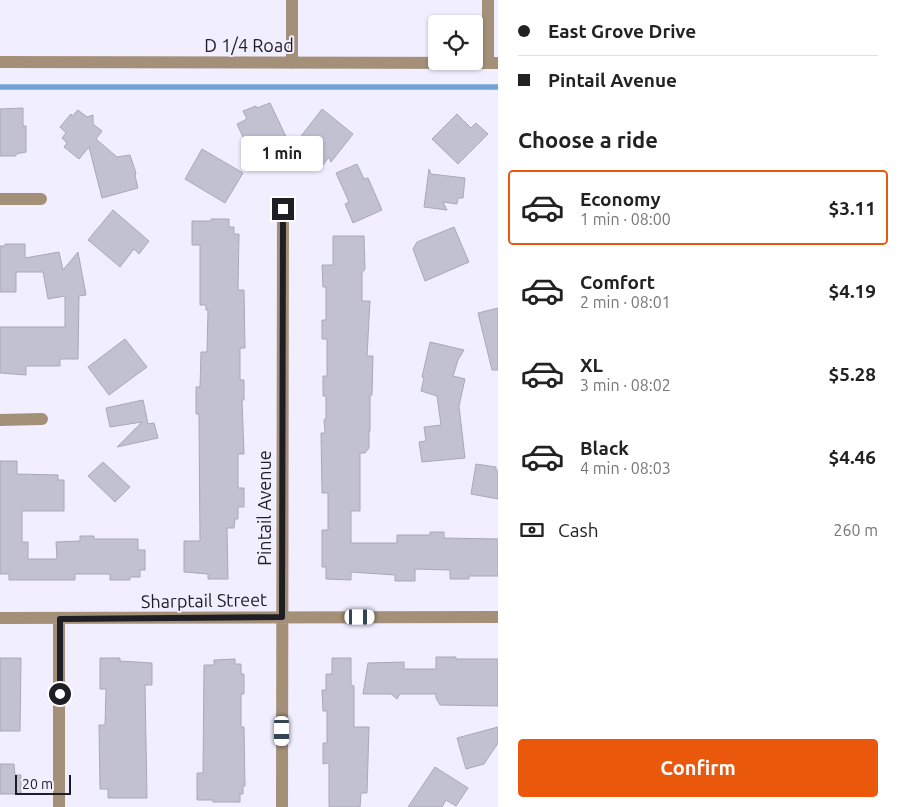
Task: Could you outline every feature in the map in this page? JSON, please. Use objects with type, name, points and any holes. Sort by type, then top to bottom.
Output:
[{"type":"street","points":[[292,0],[292,63]]},
{"type":"street","points":[[488,0],[493,63]]},
{"type":"street","name":"D 1/4 Road","points":[[0,62],[493,63]]},
{"type":"street","points":[[0,199],[41,199]]},
{"type":"street","name":"Pintail Avenue","points":[[282,807],[283,209]]},
{"type":"street","points":[[0,420],[42,419]]},
{"type":"street","name":"Sharptail Street","points":[[0,618],[498,617]]},
{"type":"street","points":[[60,619],[60,807]]},
{"type":"building","points":[[270,103],[289,143],[253,159],[237,124],[247,119],[243,111]]},
{"type":"building","points":[[23,108],[23,126],[26,126],[26,152],[16,154],[16,156],[0,156],[0,109]]},
{"type":"building","points":[[322,109],[353,134],[331,162],[329,157],[320,169],[292,148]]},
{"type":"building","points":[[78,110],[87,117],[93,115],[93,124],[102,131],[96,139],[117,157],[130,155],[136,173],[138,188],[102,198],[89,147],[79,159],[64,147],[67,143],[62,138],[66,133],[60,127],[71,114],[72,116]]},
{"type":"building","points":[[457,114],[471,128],[476,123],[488,134],[458,164],[432,139]]},
{"type":"building","points":[[202,149],[243,173],[225,203],[185,179]]},
{"type":"building","points":[[357,164],[364,179],[368,178],[382,210],[353,223],[345,204],[349,202],[336,173]]},
{"type":"building","points":[[429,169],[431,174],[465,178],[463,198],[458,198],[457,204],[443,202],[447,210],[424,207]]},
{"type":"building","points":[[113,210],[149,241],[139,254],[134,249],[120,267],[88,240]]},
{"type":"building","points":[[211,219],[229,219],[229,227],[234,227],[234,234],[239,234],[238,290],[244,290],[245,348],[240,348],[240,380],[244,380],[244,400],[242,400],[244,454],[238,454],[238,488],[244,488],[244,507],[238,507],[238,519],[235,519],[234,528],[227,528],[228,579],[208,579],[208,574],[184,572],[184,541],[200,541],[199,414],[196,414],[196,387],[200,387],[201,352],[207,352],[208,310],[206,310],[206,305],[200,305],[200,245],[192,245],[192,221],[211,221]]},
{"type":"building","points":[[454,227],[469,262],[425,281],[413,249],[417,242]]},
{"type":"building","points":[[333,236],[364,236],[365,269],[362,273],[362,301],[370,301],[367,356],[373,356],[369,448],[365,453],[360,453],[360,511],[351,511],[351,543],[397,543],[397,535],[430,535],[430,532],[444,532],[444,538],[498,539],[498,576],[469,576],[469,579],[450,579],[450,570],[415,569],[415,581],[395,581],[395,575],[351,572],[351,580],[326,579],[326,567],[322,567],[322,530],[328,530],[328,493],[322,493],[321,433],[325,433],[324,420],[326,418],[326,396],[323,396],[323,376],[327,376],[327,339],[322,339],[322,320],[326,320],[326,287],[323,287],[322,265],[333,265]]},
{"type":"building","points":[[5,244],[25,244],[25,258],[59,252],[63,270],[78,252],[86,295],[79,296],[78,359],[60,359],[60,366],[26,366],[26,375],[0,373],[0,327],[65,327],[65,296],[48,299],[43,272],[16,272],[16,292],[0,292],[0,246],[5,246]]},
{"type":"building","points":[[498,308],[498,370],[492,370],[478,313]]},
{"type":"building","points":[[125,339],[147,367],[109,395],[88,367]]},
{"type":"building","points":[[430,342],[464,350],[458,360],[453,376],[465,379],[459,406],[465,458],[422,462],[419,442],[426,441],[424,427],[441,425],[437,396],[421,391],[424,378],[422,377]]},
{"type":"building","points":[[143,400],[148,424],[154,423],[158,438],[117,447],[142,422],[110,427],[106,408]]},
{"type":"building","points":[[0,461],[17,461],[17,474],[58,475],[58,480],[64,480],[64,511],[22,511],[22,542],[28,542],[28,559],[57,559],[56,542],[80,541],[80,536],[94,536],[94,539],[138,539],[138,550],[145,550],[145,570],[140,570],[140,577],[130,577],[130,580],[110,580],[110,574],[75,574],[75,580],[9,580],[9,574],[0,574]]},
{"type":"building","points":[[103,462],[130,487],[115,502],[88,476]]},
{"type":"building","points":[[476,464],[496,467],[498,471],[498,499],[471,494]]},
{"type":"building","points":[[436,657],[498,659],[498,706],[440,705],[436,694],[400,694],[397,699],[391,694],[363,694],[368,663],[404,662],[404,669],[436,669]]},
{"type":"building","points":[[0,658],[21,658],[20,731],[0,731]]},
{"type":"building","points":[[100,658],[120,658],[120,661],[152,663],[152,685],[145,685],[147,798],[108,798],[108,789],[100,789],[99,725],[105,725],[106,689],[100,689]]},
{"type":"building","points":[[332,658],[351,658],[351,685],[354,686],[354,727],[369,727],[367,793],[361,793],[360,807],[329,807],[329,763],[323,764],[323,743],[327,743],[327,711],[323,711],[322,690],[326,690],[326,674],[332,674]]},
{"type":"building","points":[[235,659],[235,664],[241,664],[241,674],[244,674],[244,694],[241,694],[241,727],[244,727],[245,786],[243,786],[243,794],[240,794],[240,802],[197,800],[197,773],[203,773],[204,665],[214,665],[214,660]]},
{"type":"building","points":[[498,727],[498,743],[484,764],[466,769],[457,738]]},
{"type":"building","points":[[0,764],[14,764],[15,775],[21,775],[21,794],[0,794]]},
{"type":"building","points":[[435,767],[468,788],[456,806],[446,800],[442,807],[408,807]]},
{"type":"waterway","points":[[0,87],[498,87]]},
{"type":"route","points":[[60,694],[60,619],[282,617],[283,209]]}]
